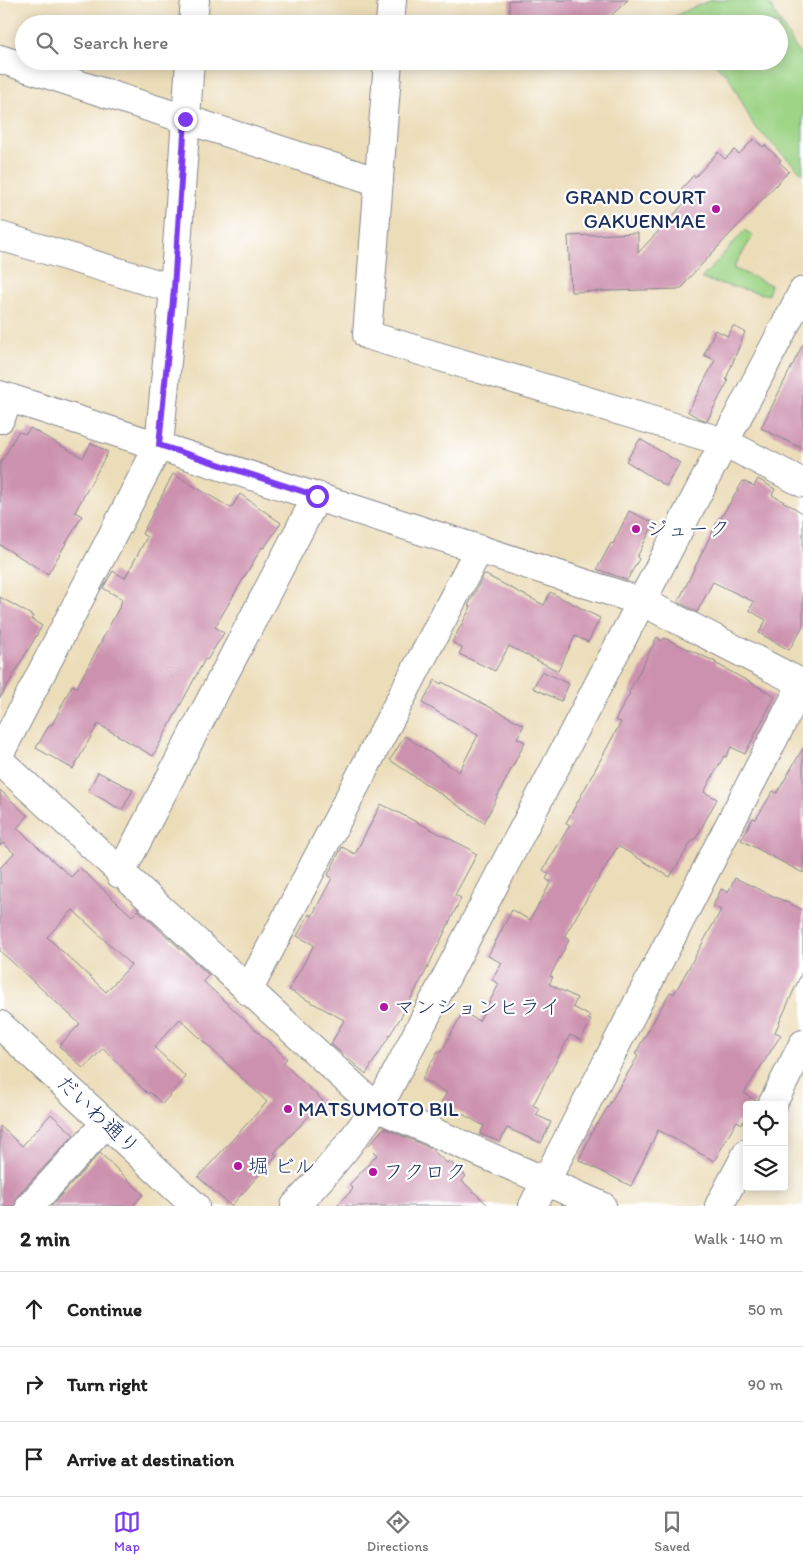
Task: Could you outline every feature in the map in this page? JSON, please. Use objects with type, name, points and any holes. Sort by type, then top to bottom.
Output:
[{"type":"street","points":[[194,15],[195,0]]},
{"type":"street","points":[[391,15],[392,0]]},
{"type":"street","points":[[0,59],[15,64]]},
{"type":"street","points":[[34,70],[379,182]]},
{"type":"street","points":[[0,753],[159,445],[174,289],[189,70]]},
{"type":"street","points":[[387,70],[367,335],[724,442],[803,483]]},
{"type":"street","points":[[0,236],[174,289]]},
{"type":"street","points":[[295,1206],[318,1182],[376,1107],[392,1082],[803,291]]},
{"type":"street","points":[[3,404],[159,445],[643,602],[803,683],[532,1206]]},
{"type":"street","points":[[120,874],[317,496]]},
{"type":"street","points":[[248,991],[479,549]]},
{"type":"street","points":[[0,761],[120,874],[376,1107],[602,1206]]},
{"type":"street","name":"だいわ通り","points":[[0,1025],[195,1206]]},
{"type":"street","points":[[774,1101],[803,1044]]},
{"type":"street","points":[[30,1206],[106,1124]]},
{"type":"street","points":[[720,1206],[743,1161]]},
{"type":"green space","points":[[711,0],[767,0],[776,15],[676,15]]},
{"type":"green space","points":[[788,35],[803,60],[803,174],[754,126],[729,77],[722,70],[788,70]]},
{"type":"green space","points":[[745,230],[753,236],[733,268],[771,285],[768,295],[701,279]]},
{"type":"building","points":[[509,0],[628,0],[612,15],[510,15]]},
{"type":"building","name":"GRAND COURT GAKUENMAE","points":[[754,139],[763,147],[765,145],[781,160],[779,162],[789,171],[688,279],[683,287],[679,289],[571,292],[568,236],[638,233],[638,253],[690,197],[681,189],[694,175],[695,177],[718,152],[725,159],[734,150],[739,154]]},
{"type":"building","points":[[733,326],[745,332],[726,379],[728,381],[707,421],[688,412],[715,360],[704,355],[715,330],[728,336]]},
{"type":"building","points":[[803,344],[803,449],[761,428]]},
{"type":"building","points":[[30,428],[83,458],[91,443],[108,452],[75,512],[82,516],[48,574],[0,545],[0,464],[18,432],[26,434]]},
{"type":"building","points":[[640,439],[680,463],[666,486],[626,461]]},
{"type":"building","points":[[173,474],[231,508],[240,494],[281,523],[264,548],[262,547],[215,627],[224,633],[207,660],[205,659],[153,756],[98,724],[73,769],[36,748],[50,724],[52,725],[72,685],[77,687],[120,606],[122,599],[103,588],[113,571],[125,578],[147,537],[142,534]]},
{"type":"building","points":[[758,479],[775,489],[772,495],[803,513],[803,626],[789,650],[759,633],[766,620],[749,610],[754,602],[713,582],[697,612],[678,602],[719,518],[721,518],[743,481],[754,486]]},
{"type":"building","points":[[629,511],[654,523],[637,557],[639,559],[627,580],[597,569],[611,543],[613,544]]},
{"type":"building","points":[[484,574],[544,605],[550,592],[600,618],[588,642],[575,636],[558,671],[509,646],[495,671],[459,654],[462,648],[452,642],[471,607],[468,606]]},
{"type":"building","points":[[0,597],[33,616],[31,619],[42,626],[0,698]]},
{"type":"building","points":[[657,637],[662,641],[664,638],[716,662],[775,696],[745,754],[731,747],[726,757],[724,756],[704,792],[717,799],[695,840],[693,839],[670,877],[618,846],[564,937],[569,940],[550,976],[553,977],[549,984],[577,998],[573,1007],[590,1016],[588,1019],[591,1020],[581,1040],[570,1035],[533,1105],[540,1109],[536,1115],[551,1122],[541,1143],[507,1128],[500,1142],[480,1134],[484,1126],[441,1102],[447,1093],[422,1079],[438,1051],[441,1052],[463,1012],[479,1021],[499,984],[492,980],[502,963],[488,956],[512,910],[530,920],[551,882],[546,879],[549,874],[543,870],[570,825],[566,823],[621,722],[615,720]]},
{"type":"building","points":[[542,671],[569,684],[561,701],[533,688]]},
{"type":"building","points":[[435,680],[524,725],[517,738],[525,742],[484,823],[390,760],[405,736],[459,772],[478,735],[422,703]]},
{"type":"building","points":[[803,748],[803,873],[741,840],[753,818],[756,819],[773,791],[777,793]]},
{"type":"building","points":[[98,772],[133,790],[122,810],[88,791]]},
{"type":"building","points":[[0,790],[28,816],[17,828],[71,877],[80,868],[132,916],[138,910],[209,975],[203,981],[287,1059],[283,1063],[323,1101],[274,1153],[277,1155],[231,1206],[198,1177],[267,1102],[180,1019],[154,1047],[186,1077],[162,1104],[150,1092],[148,1094],[103,1048],[84,1069],[59,1046],[80,1024],[0,951],[0,868],[14,853],[3,843],[0,846]],"holes":[[[73,910],[131,965],[106,992],[47,937]]]},
{"type":"building","points":[[381,804],[477,854],[455,895],[461,898],[426,971],[401,1017],[366,1074],[331,1044],[344,1020],[289,990],[314,945],[297,936],[309,914],[312,916],[332,878],[328,875],[342,847],[355,854]]},
{"type":"building","points":[[735,878],[803,910],[803,970],[775,1032],[781,1035],[744,1093],[756,1101],[743,1101],[743,1122],[742,1124],[737,1121],[714,1161],[658,1130],[631,1186],[579,1160],[596,1124],[638,1056],[635,1054],[670,992],[674,994],[721,910],[713,906],[721,889],[728,892]]},
{"type":"building","points":[[51,1114],[74,1135],[18,1195],[15,1206],[0,1206],[0,1126],[22,1146]]},
{"type":"building","points":[[384,1128],[430,1148],[447,1163],[449,1161],[466,1176],[462,1181],[489,1206],[337,1206],[353,1189],[349,1185],[377,1155],[368,1146]]},
{"type":"building","points":[[100,1153],[143,1194],[133,1206],[51,1206]]},
{"type":"place","name":"GRAND COURT GAKUENMAE","points":[[716,209]]},
{"type":"place","name":"ジューク","points":[[636,529]]},
{"type":"place","name":"マンションヒライ","points":[[384,1007]]},
{"type":"place","name":"MATSUMOTO BIL","points":[[288,1109]]},
{"type":"place","name":"堀 ビル","points":[[238,1166]]},
{"type":"place","name":"フクロク","points":[[373,1172]]},
{"type":"route","points":[[185,119],[174,289],[159,445],[317,496]]}]
